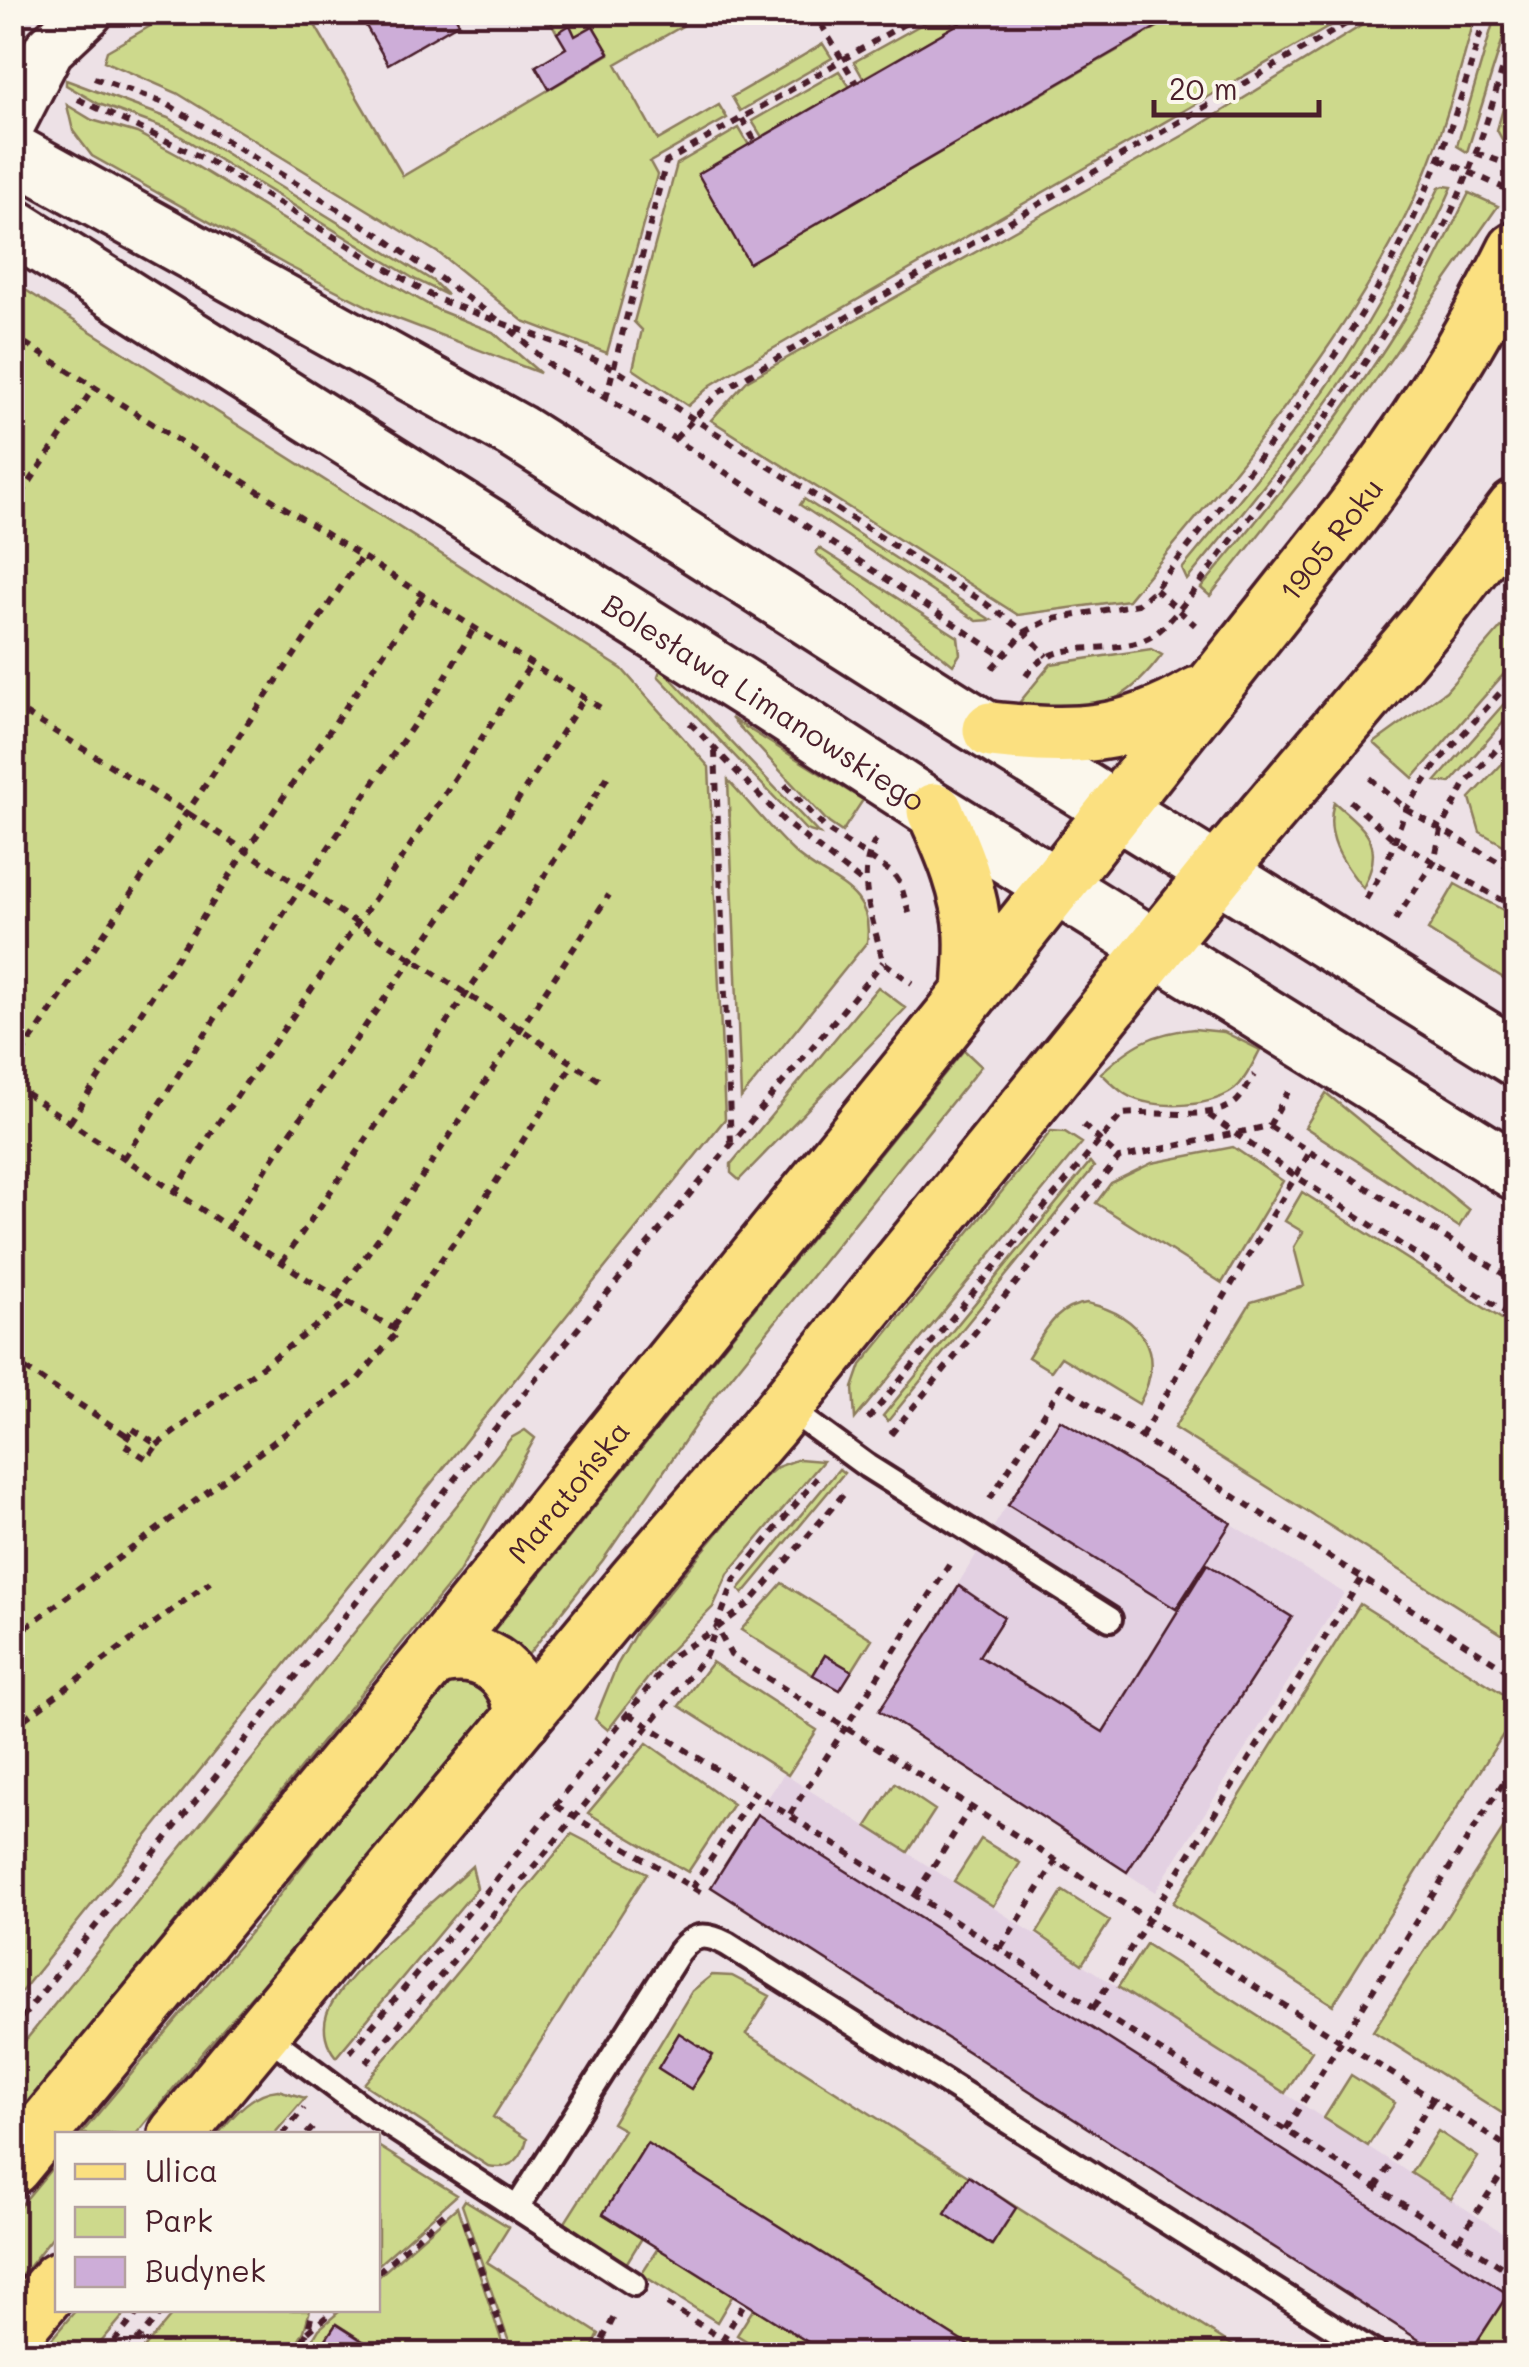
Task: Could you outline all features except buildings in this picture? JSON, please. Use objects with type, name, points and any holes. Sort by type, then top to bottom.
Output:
[{"type":"main road","name":"1905 Roku","points":[[1116,808],[1407,440],[1446,380],[1516,250]]},
{"type":"main road","points":[[179,2132],[785,1406],[1218,871],[1429,622],[1516,508]]},
{"type":"main road","points":[[991,730],[1042,736],[1127,728],[1162,716],[1214,686]]},
{"type":"main road","name":"Maratońska","points":[[12,2168],[432,1659],[1116,808]]},
{"type":"main road","points":[[935,811],[968,899],[973,934],[971,992]]},
{"type":"main road","points":[[432,1659],[463,1652],[494,1662],[516,1686],[523,1718]]},
{"type":"main road","points":[[12,2334],[55,2284]]},
{"type":"street","points":[[12,121],[33,72],[88,12]]},
{"type":"street","points":[[12,152],[456,395],[1516,1058]]},
{"type":"street","name":"Bolesława Limanowskiego","points":[[12,226],[935,811],[1516,1172]]},
{"type":"lane","points":[[785,1406],[867,1466],[1110,1619]]},
{"type":"lane","points":[[518,2206],[679,1952],[688,1940],[704,1935],[728,1944],[1376,2354]]},
{"type":"lane","points":[[262,2032],[334,2087],[634,2284]]},
{"type":"path","points":[[904,12],[909,22]]},
{"type":"path","points":[[606,398],[666,162],[925,12]]},
{"type":"path","points":[[953,12],[960,23]]},
{"type":"path","points":[[676,439],[718,393],[1366,12]]},
{"type":"path","points":[[33,72],[81,73],[167,104],[421,262],[551,366],[676,439],[1001,655],[1025,632],[1050,620],[1138,604],[1155,589],[1290,417],[1343,343],[1382,279],[1440,159],[1486,12]]},
{"type":"path","points":[[1137,640],[1152,636],[1177,610],[1297,458],[1414,284],[1469,172],[1516,16]]},
{"type":"path","points":[[821,24],[856,82]]},
{"type":"path","points":[[33,72],[99,112],[157,134],[207,160],[436,300],[564,346],[612,368],[985,603],[1025,632],[1047,656]]},
{"type":"path","points":[[742,118],[755,141]]},
{"type":"path","points":[[1476,153],[1516,167]]},
{"type":"path","points":[[1440,159],[1516,194]]},
{"type":"path","points":[[12,335],[604,710]]},
{"type":"path","points":[[12,508],[95,386]]},
{"type":"path","points":[[12,1068],[362,556]]},
{"type":"path","points":[[70,1122],[246,852],[423,596]]},
{"type":"path","points":[[124,1158],[301,887],[438,690],[474,628]]},
{"type":"path","points":[[175,1192],[531,664]]},
{"type":"path","points":[[1516,674],[1438,762],[1406,809],[1395,840],[1516,908]]},
{"type":"path","points":[[229,1227],[410,958],[444,914],[584,698]]},
{"type":"path","points":[[12,705],[186,812],[602,1082]]},
{"type":"path","points":[[689,722],[786,823],[866,884],[883,962],[908,980]]},
{"type":"path","points":[[1434,862],[1440,830],[1464,784],[1516,728]]},
{"type":"path","points":[[715,748],[731,1144]]},
{"type":"path","points":[[282,1262],[466,995],[610,773]]},
{"type":"path","points":[[1406,809],[1516,872]]},
{"type":"path","points":[[337,1296],[609,895]]},
{"type":"path","points":[[12,2030],[493,1430],[883,962]]},
{"type":"path","points":[[393,1328],[480,1206],[573,1064]]},
{"type":"path","points":[[12,1084],[282,1262],[398,1331],[358,1379],[12,1638]]},
{"type":"path","points":[[284,2132],[334,2087],[572,1818],[706,1655],[735,1579],[1122,1114],[1208,1114],[1297,1177],[1516,1319]]},
{"type":"path","points":[[308,2132],[334,2087],[674,1655],[750,1603],[1119,1158],[1269,1126],[1516,1282]]},
{"type":"path","points":[[1141,1437],[1310,1152]]},
{"type":"path","points":[[158,1446],[133,1429],[123,1444],[147,1459],[158,1446],[348,1302]]},
{"type":"path","points":[[12,1360],[129,1437]]},
{"type":"path","points":[[790,1814],[1061,1386],[1516,1676]]},
{"type":"path","points":[[1094,2007],[1362,1578]]},
{"type":"path","points":[[12,1728],[210,1582]]},
{"type":"path","points":[[718,1628],[731,1656],[1516,2152],[1459,2239]]},
{"type":"path","points":[[629,1714],[1516,2276]]},
{"type":"path","points":[[1286,2129],[1516,1762]]},
{"type":"path","points":[[556,1806],[692,1888],[755,1792]]},
{"type":"path","points":[[916,1894],[971,1807]]},
{"type":"path","points":[[1001,1948],[1056,1861]]},
{"type":"path","points":[[1376,2186],[1433,2099]]},
{"type":"path","points":[[380,2270],[458,2202]]},
{"type":"path","points":[[464,2219],[510,2354]]},
{"type":"path","points":[[634,2284],[746,2354]]},
{"type":"path","points":[[714,2354],[745,2302]]},
{"type":"path","points":[[104,2354],[138,2312]]},
{"type":"path","points":[[126,2354],[161,2312]]},
{"type":"path","points":[[296,2354],[312,2312]]},
{"type":"path","points":[[307,2333],[332,2312]]},
{"type":"shaded area","points":[[1060,1420],[1344,1593],[1155,1892],[879,1711]]},
{"type":"shaded area","points":[[784,1774],[1516,2241],[1516,2280],[1508,2294],[757,1814]]},
{"type":"green space","points":[[173,13],[308,13],[403,176],[609,54],[593,26],[575,36],[570,26],[557,33],[546,13],[705,13],[616,64],[658,140],[719,105],[727,118],[650,162],[657,175],[607,353],[523,321],[440,254],[177,93],[104,61],[107,51]]},
{"type":"green space","points":[[946,13],[954,27],[863,78],[854,62]]},
{"type":"green space","points":[[1182,13],[1353,13],[736,370],[688,406],[633,369],[642,330],[634,322],[677,164],[739,128],[749,145],[749,263]]},
{"type":"green space","points":[[1382,13],[1476,13],[1446,118],[1423,179],[1395,237],[1328,347],[1251,450],[1128,600],[1018,615],[711,420],[748,380],[1184,135]]},
{"type":"green space","points":[[1496,13],[1511,13],[1467,152],[1457,146]]},
{"type":"green space","points":[[823,44],[832,58],[740,111],[732,97]]},
{"type":"green space","points":[[1516,62],[1516,154],[1508,150],[1497,130]]},
{"type":"green space","points":[[839,71],[850,87],[762,137],[752,121]]},
{"type":"green space","points":[[66,80],[168,118],[433,281],[447,295],[170,130],[99,104],[66,85]]},
{"type":"green space","points":[[67,105],[92,120],[137,133],[438,310],[493,332],[540,373],[377,311],[92,156],[73,131]]},
{"type":"green space","points":[[1452,187],[1427,241],[1367,344],[1299,441],[1187,580],[1182,569],[1274,457],[1342,364],[1387,290],[1439,188]]},
{"type":"green space","points":[[1469,193],[1498,206],[1334,440],[1210,596],[1201,588],[1310,453],[1386,347],[1417,296]]},
{"type":"green space","points":[[13,282],[622,669],[709,767],[725,1119],[13,2002]]},
{"type":"green space","points":[[804,499],[991,620],[977,621],[800,505]]},
{"type":"green space","points":[[819,548],[958,637],[960,654],[953,665],[816,553]]},
{"type":"green space","points":[[1516,610],[1516,660],[1413,778],[1374,743],[1446,691]]},
{"type":"green space","points":[[1151,649],[1162,655],[1151,669],[1130,689],[1105,703],[1059,709],[1019,703],[1051,664]]},
{"type":"green space","points":[[661,668],[819,834],[806,830],[658,676]]},
{"type":"green space","points":[[1516,690],[1516,708],[1450,783],[1436,781]]},
{"type":"green space","points":[[731,718],[863,800],[842,832],[829,823]]},
{"type":"green space","points":[[1516,749],[1516,852],[1480,832],[1470,798]]},
{"type":"green space","points":[[728,780],[793,851],[855,896],[867,923],[867,942],[741,1098]]},
{"type":"green space","points":[[1334,802],[1370,839],[1373,860],[1363,888],[1342,859],[1333,838]]},
{"type":"green space","points":[[1455,884],[1516,917],[1516,986],[1428,930]]},
{"type":"green space","points":[[878,987],[906,1008],[739,1180],[731,1173],[731,1164]]},
{"type":"green space","points":[[1194,1029],[1224,1032],[1260,1050],[1242,1081],[1229,1093],[1201,1103],[1151,1103],[1125,1094],[1101,1073],[1143,1042]]},
{"type":"green space","points":[[964,1050],[981,1066],[714,1398],[603,1560],[524,1660],[492,1633]]},
{"type":"green space","points":[[1326,1093],[1469,1210],[1459,1227],[1305,1127]]},
{"type":"green space","points":[[1051,1131],[1065,1132],[1082,1143],[855,1419],[853,1388],[861,1365]]},
{"type":"green space","points":[[1233,1147],[1283,1181],[1222,1283],[1096,1203],[1111,1183],[1152,1163]]},
{"type":"green space","points":[[1090,1162],[1094,1167],[888,1421],[883,1416]]},
{"type":"green space","points":[[1302,1192],[1516,1328],[1516,1643],[1174,1428],[1251,1302],[1304,1286],[1294,1247],[1303,1232],[1285,1221]]},
{"type":"green space","points":[[1087,1303],[1122,1317],[1144,1339],[1150,1368],[1139,1404],[1061,1357],[1051,1371],[1028,1357],[1059,1315]]},
{"type":"green space","points":[[525,1430],[535,1438],[458,1574],[13,2122],[13,2056],[511,1438]]},
{"type":"green space","points":[[799,1459],[823,1461],[728,1574],[713,1607],[664,1657],[608,1730],[595,1719],[617,1665],[638,1629],[762,1480],[777,1467]]},
{"type":"green space","points":[[839,1469],[844,1473],[743,1594],[739,1589]]},
{"type":"green space","points":[[782,1583],[872,1639],[852,1671],[825,1655],[813,1675],[741,1630]]},
{"type":"green space","points":[[1360,1604],[1516,1702],[1516,1714],[1333,2005],[1173,1903]]},
{"type":"green space","points":[[712,1662],[817,1730],[788,1775],[679,1706]]},
{"type":"green space","points":[[464,1672],[492,1697],[491,1709],[320,1919],[138,2132],[83,2132],[262,1918],[455,1674]]},
{"type":"green space","points":[[647,1743],[733,1804],[688,1872],[588,1813]]},
{"type":"green space","points":[[895,1783],[935,1810],[908,1852],[867,1826]]},
{"type":"green space","points":[[1516,1809],[1516,2122],[1373,2031]]},
{"type":"green space","points":[[572,1834],[647,1873],[493,2117],[527,2139],[522,2152],[509,2165],[488,2166],[364,2084]]},
{"type":"green space","points":[[981,1839],[1020,1863],[993,1906],[954,1881]]},
{"type":"green space","points":[[472,1866],[477,1888],[336,2057],[327,2042],[325,2025],[336,1997],[370,1958]]},
{"type":"green space","points":[[1063,1891],[1110,1921],[1082,1964],[1037,1933]]},
{"type":"green space","points":[[1146,1944],[1312,2051],[1285,2093],[1118,1987]]},
{"type":"green space","points":[[712,1975],[732,1976],[770,1996],[746,2034],[1246,2354],[982,2354],[648,2144],[642,2238],[626,2264],[564,2224],[624,2130],[612,2123],[692,1991]]},
{"type":"green space","points":[[1351,2075],[1395,2103],[1368,2146],[1324,2118]]},
{"type":"green space","points":[[278,2090],[305,2098],[276,2132],[220,2132],[237,2112]]},
{"type":"green space","points":[[1438,2131],[1478,2157],[1451,2199],[1411,2173]]},
{"type":"green space","points":[[380,2147],[457,2195],[380,2263]]},
{"type":"green space","points":[[55,2164],[55,2234],[13,2286],[13,2215]]},
{"type":"green space","points":[[465,2200],[509,2227],[487,2262],[599,2334],[589,2354],[513,2354],[462,2205]]},
{"type":"green space","points":[[457,2207],[506,2354],[383,2354],[336,2324],[316,2354],[304,2354],[319,2329],[339,2312],[380,2312],[380,2275]]},
{"type":"green space","points":[[658,2248],[733,2295],[717,2322],[641,2274]]},
{"type":"green space","points":[[1508,2294],[1516,2299],[1516,2354],[1469,2354]]},
{"type":"green space","points":[[754,2308],[827,2354],[768,2354],[737,2335]]},
{"type":"green space","points":[[74,2312],[126,2312],[91,2354],[39,2354]]},
{"type":"green space","points":[[174,2312],[309,2312],[291,2354],[139,2354]]}]
